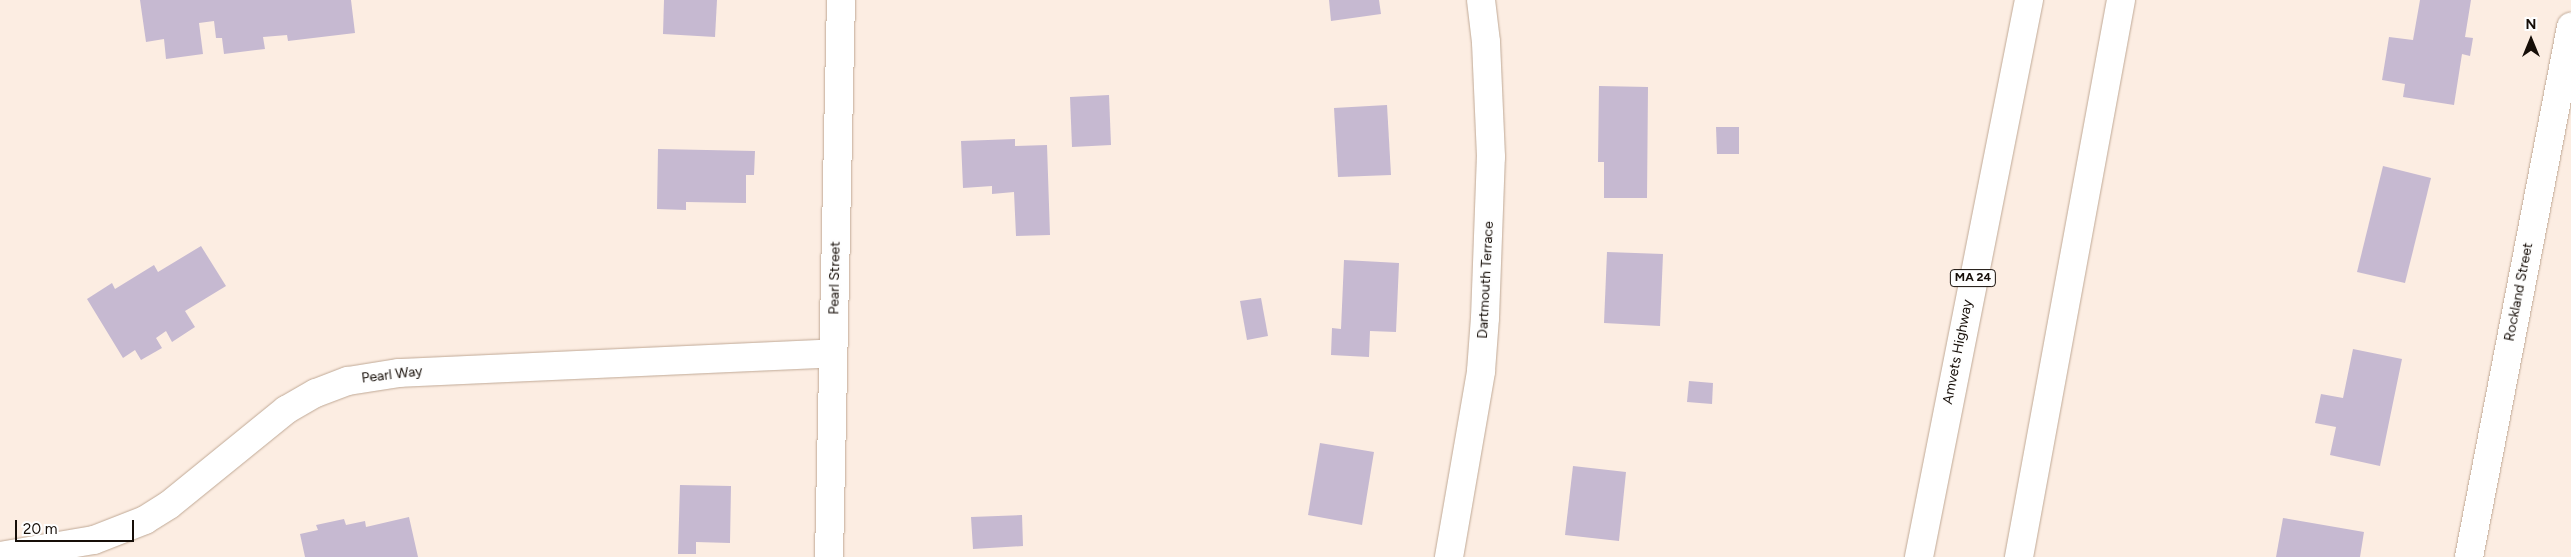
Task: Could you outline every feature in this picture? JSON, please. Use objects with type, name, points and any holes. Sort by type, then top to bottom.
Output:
[{"type":"main road","name":"Pearl Street","points":[[829,557],[841,0]]},
{"type":"main road","name":"Dartmouth Terrace","points":[[1449,557],[1481,371],[1485,318],[1491,157],[1486,42],[1481,0]]},
{"type":"main road","name":"Amvets Highway","points":[[1919,557],[2029,0]]},
{"type":"main road","points":[[2019,557],[2121,0]]},
{"type":"main road","name":"Rockland Street","points":[[2469,557],[2571,27]]},
{"type":"main road","name":"Pearl Way","points":[[0,556],[94,540],[145,520],[169,505],[286,410],[316,393],[348,381],[399,373],[834,353]]},
{"type":"building","points":[[140,0],[351,0],[355,33],[288,41],[287,35],[263,37],[265,49],[224,54],[222,38],[216,38],[214,21],[199,23],[203,54],[166,59],[164,39],[146,42]]},
{"type":"building","points":[[664,0],[717,0],[715,37],[663,34]]},
{"type":"building","points":[[1329,0],[1379,0],[1381,14],[1331,21]]},
{"type":"building","points":[[2420,0],[2471,0],[2465,37],[2473,38],[2470,56],[2462,54],[2454,105],[2403,97],[2405,84],[2382,80],[2389,37],[2413,40]]},
{"type":"building","points":[[1599,86],[1648,87],[1647,198],[1604,198],[1604,162],[1598,162]]},
{"type":"building","points":[[1109,95],[1111,145],[1072,147],[1070,97]]},
{"type":"building","points":[[1387,105],[1391,175],[1338,177],[1334,108]]},
{"type":"building","points":[[1716,127],[1739,127],[1739,154],[1717,154]]},
{"type":"building","points":[[1015,139],[1015,146],[1047,145],[1050,235],[1016,236],[1014,192],[992,194],[992,186],[963,188],[961,141]]},
{"type":"building","points":[[658,149],[755,151],[754,175],[746,175],[746,203],[686,202],[686,210],[657,209]]},
{"type":"building","points":[[2383,166],[2431,178],[2405,283],[2357,272]]},
{"type":"building","points":[[201,246],[226,286],[185,311],[195,327],[172,342],[166,331],[156,338],[162,348],[141,360],[135,350],[123,358],[87,299],[112,283],[115,289],[154,265],[158,272]]},
{"type":"building","points":[[1607,252],[1663,254],[1660,326],[1604,323]]},
{"type":"building","points":[[1344,260],[1399,263],[1396,332],[1370,331],[1369,357],[1331,355],[1332,328],[1341,329]]},
{"type":"building","points":[[1261,298],[1268,336],[1247,340],[1240,301]]},
{"type":"building","points":[[2353,349],[2402,359],[2380,466],[2330,455],[2336,427],[2315,423],[2321,394],[2343,398]]},
{"type":"building","points":[[1689,381],[1713,383],[1712,404],[1687,402]]},
{"type":"building","points":[[1320,443],[1374,452],[1362,525],[1308,515]]},
{"type":"building","points":[[1573,466],[1626,472],[1619,541],[1565,535]]},
{"type":"building","points":[[680,485],[731,486],[730,543],[696,542],[696,554],[678,554]]},
{"type":"building","points":[[1022,515],[1023,546],[973,549],[971,517]]},
{"type":"building","points":[[409,517],[418,557],[305,557],[300,534],[318,530],[316,525],[344,519],[346,525],[365,521],[366,527]]},
{"type":"building","points":[[2283,518],[2364,532],[2360,557],[2276,557]]}]
